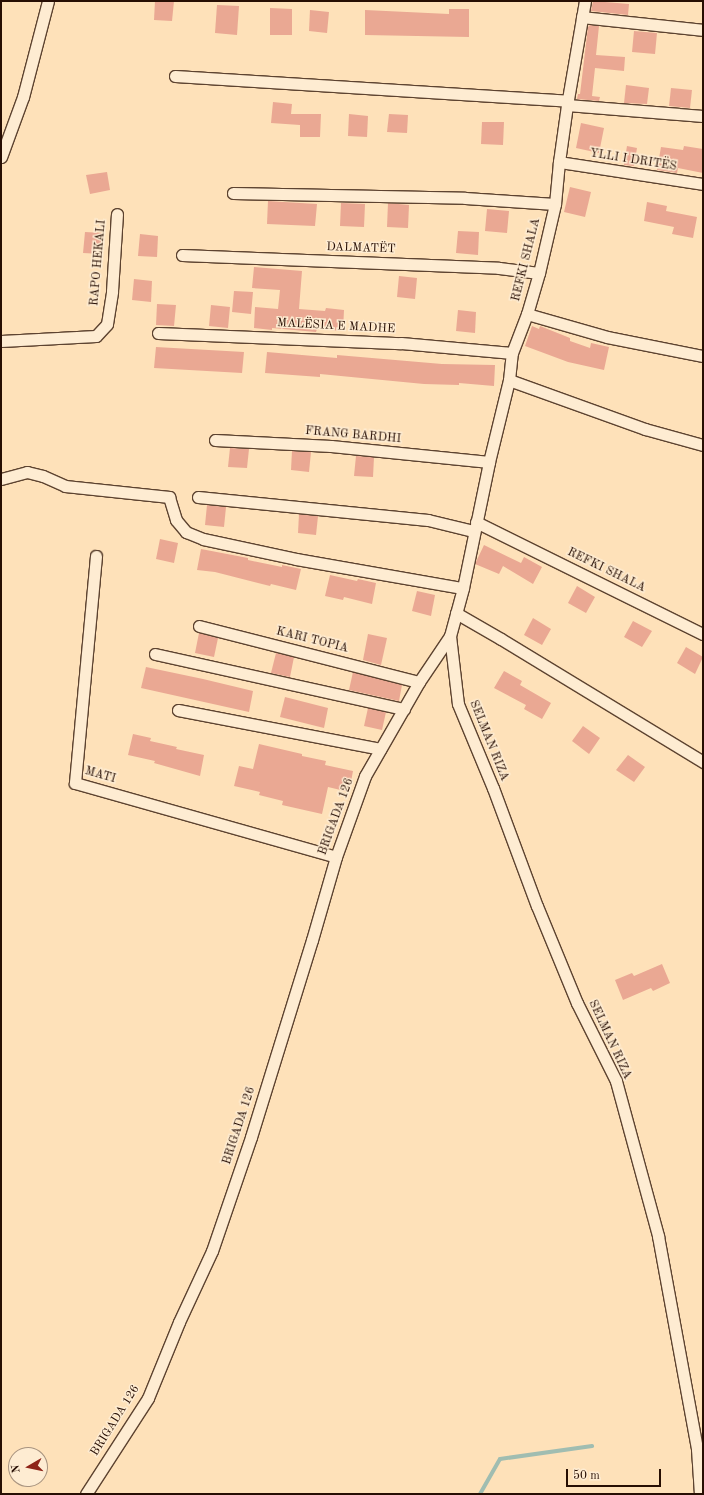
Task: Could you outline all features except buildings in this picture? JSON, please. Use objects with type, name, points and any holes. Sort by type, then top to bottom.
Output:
[{"type":"street","points":[[1,157],[23,97],[48,1]]},
{"type":"street","name":"REFKI SHALA","points":[[450,636],[463,588],[489,462],[509,380],[512,353],[527,314],[539,273],[555,204],[567,103],[585,1]]},
{"type":"street","points":[[582,17],[703,30]]},
{"type":"street","points":[[175,76],[567,103],[703,116]]},
{"type":"street","name":"YLLI I DRITËS","points":[[559,162],[703,184]]},
{"type":"street","points":[[232,193],[465,198],[555,204]]},
{"type":"street","name":"RAPO HEKALI","points":[[1,341],[96,336],[107,324],[112,291],[116,214]]},
{"type":"street","name":"DALMATËT","points":[[182,255],[499,268],[539,273]]},
{"type":"street","points":[[527,314],[607,337],[703,356]]},
{"type":"street","name":"MALËSIA E MADHE","points":[[158,333],[402,343],[512,353]]},
{"type":"street","points":[[509,380],[645,429],[703,445]]},
{"type":"street","name":"FRANG BARDHI","points":[[216,440],[331,446],[489,462]]},
{"type":"street","points":[[1,478],[27,472],[43,476],[65,486],[169,497],[172,509],[179,524],[186,532],[203,539],[296,559],[463,588]]},
{"type":"street","points":[[198,498],[428,520],[475,526]]},
{"type":"street","name":"REFKI SHALA","points":[[475,526],[703,634]]},
{"type":"street","name":"MATI","points":[[96,556],[75,783],[336,857]]},
{"type":"street","points":[[456,613],[501,638],[703,762]]},
{"type":"street","name":"KARI TOPIA","points":[[199,626],[419,682]]},
{"type":"street","name":"BRIGADA 126","points":[[86,1494],[148,1398],[179,1322],[212,1251],[250,1137],[312,940],[336,857],[365,776],[419,682],[450,636]]},
{"type":"street","name":"SELMAN RIZA","points":[[450,636],[458,704],[493,788],[537,906],[577,1003],[616,1081],[658,1236],[697,1449],[700,1494]]},
{"type":"street","points":[[155,654],[404,710]]},
{"type":"street","points":[[178,710],[380,749]]},
{"type":"waterway","points":[[480,1494],[500,1459],[592,1446]]}]
